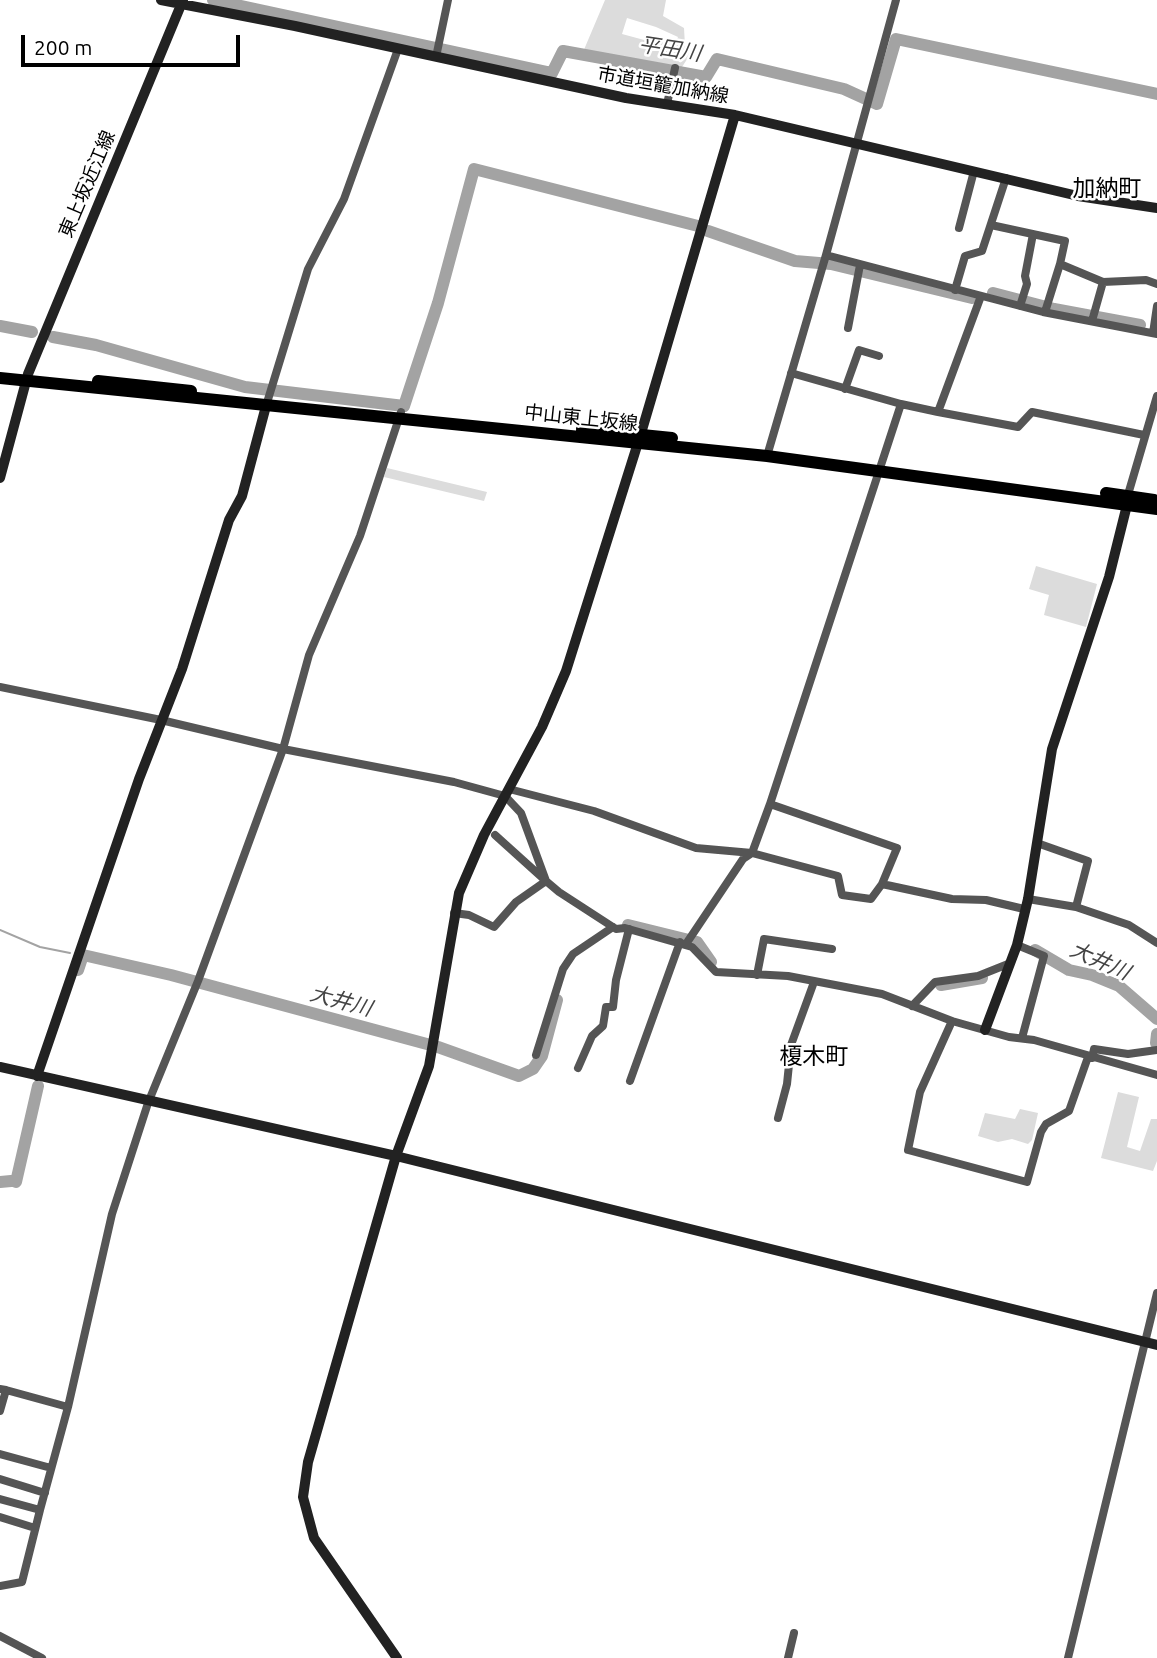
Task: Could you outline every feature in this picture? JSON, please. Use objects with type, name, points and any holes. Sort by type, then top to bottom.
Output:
[{"type":"main road","name":"中山東上坂線","points":[[0,370],[26,377]]},
{"type":"main road","name":"中山東上坂線","points":[[0,378],[26,377],[268,397],[400,416],[768,452],[881,465],[1127,501],[1157,509]]},
{"type":"main road","name":"中山東上坂線","points":[[1127,501],[1157,500]]},
{"type":"street","name":"市道垣籠加納線","points":[[161,0],[182,2],[667,104],[735,115],[1102,200],[1157,208]]},
{"type":"street","points":[[436,57],[448,0]]},
{"type":"street","points":[[768,452],[825,261],[896,0]]},
{"type":"street","name":"東上坂近江線","points":[[1,471],[26,377],[182,2]]},
{"type":"street","points":[[37,1076],[68,977],[182,669],[229,520],[242,496],[268,397],[308,269],[344,199],[398,48]]},
{"type":"street","points":[[667,104],[675,68]]},
{"type":"street","points":[[398,1657],[319,1547],[309,1527],[303,1497],[308,1462],[396,1156],[422,1092],[433,1045],[454,913],[465,874],[542,727],[566,671],[639,439],[735,115]]},
{"type":"street","points":[[959,228],[974,171]]},
{"type":"street","points":[[955,290],[965,256],[982,251],[1006,178]]},
{"type":"street","points":[[991,225],[1065,241],[1045,312]]},
{"type":"street","points":[[1020,306],[1027,284],[1025,275],[1033,234]]},
{"type":"street","points":[[825,261],[1045,312],[1155,333],[1157,306]]},
{"type":"street","points":[[1060,264],[1103,282],[1146,280],[1157,284]]},
{"type":"street","points":[[848,328],[859,269]]},
{"type":"street","points":[[1092,321],[1103,282]]},
{"type":"street","points":[[938,412],[981,296]]},
{"type":"street","points":[[845,388],[859,350],[878,356]]},
{"type":"street","points":[[791,373],[901,404],[1018,428],[1032,412],[1150,431]]},
{"type":"street","points":[[985,1030],[1017,945],[1052,749],[1109,578],[1127,501],[1150,431],[1157,397]]},
{"type":"street","points":[[629,1081],[686,941],[743,859],[752,853],[901,404]]},
{"type":"street","points":[[0,1586],[22,1582],[68,1407],[112,1214],[148,1103],[197,983],[283,749],[309,655],[360,536],[400,416]]},
{"type":"street","points":[[0,687],[161,720],[283,749],[594,811],[696,848],[752,853],[838,876],[842,895],[871,899],[882,884],[897,848],[770,804]]},
{"type":"street","points":[[507,793],[521,813],[546,881]]},
{"type":"street","points":[[495,835],[546,881],[613,928],[686,941],[716,972],[788,976],[882,995],[952,1021],[1091,1055],[1157,1075]]},
{"type":"street","points":[[1037,843],[1088,861],[1076,908]]},
{"type":"street","points":[[454,913],[469,915],[494,927],[516,902],[546,881]]},
{"type":"street","points":[[882,884],[952,899],[1076,908],[1129,925],[1157,943]]},
{"type":"street","points":[[536,1055],[563,969],[573,954],[613,928]]},
{"type":"street","points":[[578,1068],[592,1036],[603,1026],[606,1007],[613,1007],[615,980],[629,929]]},
{"type":"street","points":[[757,975],[764,939],[832,949]]},
{"type":"street","points":[[1017,945],[1044,956],[1022,1038]]},
{"type":"street","points":[[912,1006],[935,982],[978,976],[1008,964]]},
{"type":"street","points":[[778,1118],[787,1084],[791,1045],[814,982]]},
{"type":"street","points":[[952,1021],[920,1092],[908,1150],[1027,1182],[1041,1132],[1046,1124],[1069,1111],[1091,1055]]},
{"type":"street","points":[[1091,1055],[1157,1050]]},
{"type":"street","points":[[0,1067],[148,1103],[396,1156],[1157,1345]]},
{"type":"street","points":[[1068,1658],[1157,1293]]},
{"type":"street","points":[[0,1411],[3,1390],[68,1407]]},
{"type":"street","points":[[0,1454],[51,1468]]},
{"type":"street","points":[[0,1479],[45,1493]]},
{"type":"street","points":[[0,1499],[40,1510]]},
{"type":"street","points":[[0,1517],[35,1528]]},
{"type":"street","points":[[788,1658],[794,1633]]},
{"type":"street","points":[[0,1636],[42,1658]]},
{"type":"shaded area","points":[[605,0],[666,0],[663,16],[684,28],[685,46],[693,50],[682,67],[583,52]],"holes":[[[627,18],[678,37],[676,42],[664,40],[659,44],[622,34]]]},
{"type":"shaded area","points":[[387,468],[487,492],[484,501],[384,477]]},
{"type":"shaded area","points":[[1036,566],[1097,584],[1086,627],[1044,615],[1049,595],[1029,589]]},
{"type":"shaded area","points":[[1118,1092],[1139,1097],[1127,1147],[1140,1151],[1151,1119],[1157,1119],[1157,1161],[1153,1171],[1101,1158]]},
{"type":"shaded area","points":[[1020,1109],[1038,1113],[1032,1140],[1028,1144],[1012,1139],[998,1142],[978,1136],[985,1113],[1015,1119]]},
{"type":"waterway","name":"平田川","points":[[213,0],[552,73],[563,51],[706,77],[717,59],[844,89],[877,104],[896,39],[1157,94]]},
{"type":"waterway","points":[[53,337],[96,345],[245,387],[404,406],[438,303],[474,169],[698,226]]},
{"type":"waterway","points":[[708,231],[795,261],[831,264],[972,298]]},
{"type":"waterway","points":[[993,293],[1054,309],[1140,325]]},
{"type":"waterway","points":[[0,326],[32,332]]},
{"type":"waterway","name":"大井川","points":[[628,925],[697,942],[711,962]]},
{"type":"waterway","points":[[0,930],[40,947],[70,953]]},
{"type":"waterway","name":"大井川","points":[[1035,950],[1069,970],[1092,975],[1119,986],[1157,1019]]},
{"type":"waterway","name":"大井川","points":[[78,970],[83,955],[171,975],[438,1047],[519,1076],[533,1069],[542,1056],[557,1000]]},
{"type":"waterway","name":"大井川","points":[[941,985],[982,978]]},
{"type":"waterway","name":"大井川","points":[[1156,1043],[1157,1034]]},
{"type":"waterway","name":"大井川","points":[[16,1182],[38,1086]]},
{"type":"waterway","name":"大井川","points":[[0,1182],[11,1181]]},
{"type":"district","name":"加納町","points":[[1107,188]]},
{"type":"district","name":"榎木町","points":[[814,1056]]}]
